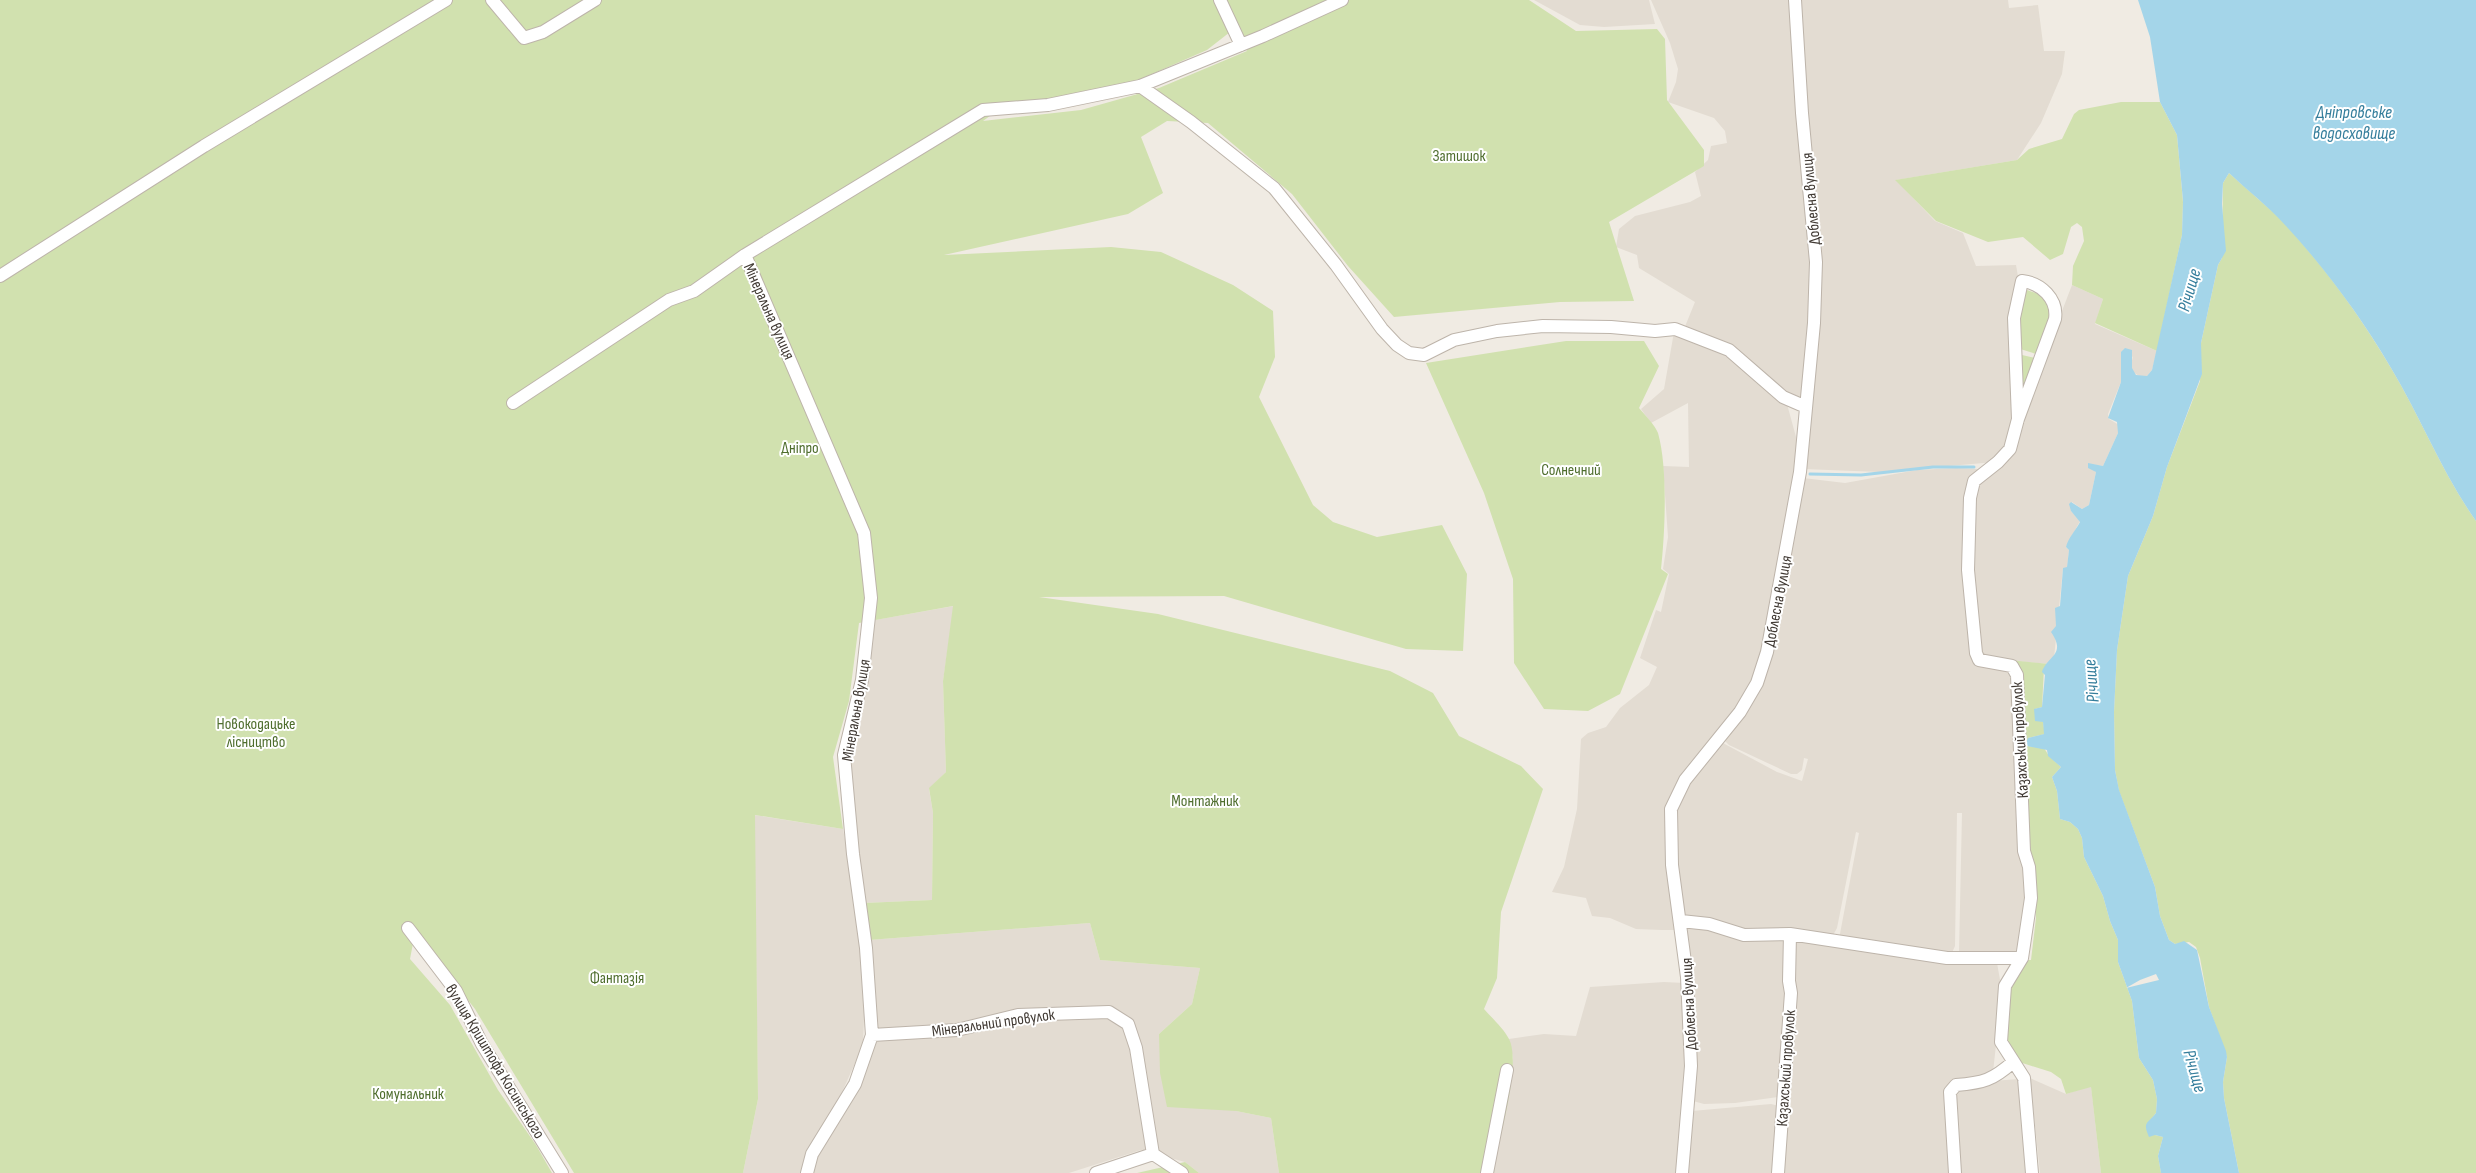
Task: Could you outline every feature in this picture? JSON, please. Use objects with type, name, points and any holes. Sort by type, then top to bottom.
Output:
[{"type":"street","points":[[0,276],[204,146],[446,0]]},
{"type":"street","points":[[492,0],[524,38],[543,32],[595,0]]},
{"type":"street","points":[[1220,0],[1241,45]]},
{"type":"street","points":[[513,403],[669,300],[694,291],[745,255],[983,110],[1048,105],[1140,86],[1241,45],[1342,0]]},
{"type":"street","name":"Доблесна вулиця","points":[[1682,1173],[1691,1066],[1687,977],[1682,921],[1672,865],[1671,809],[1685,780],[1740,712],[1757,683],[1767,652],[1800,472],[1814,323],[1816,262],[1802,113],[1795,0]]},
{"type":"street","points":[[1140,86],[1192,122],[1274,188],[1336,265],[1382,329],[1397,345],[1409,353],[1424,355],[1454,340],[1543,326],[1611,327],[1655,331],[1674,329],[1729,350],[1784,396],[1806,407]]},
{"type":"street","name":"Мінеральна вулиця","points":[[745,255],[864,533],[871,598],[862,680],[844,755],[853,854],[866,948],[872,1035],[855,1084],[812,1154],[807,1173]]},
{"type":"street","name":"Казахський провулок","points":[[2018,419],[2014,318],[2022,280],[2040,286],[2055,304],[2056,311],[2018,419],[2010,449],[1998,462],[1974,480],[1970,498],[1968,570],[1976,653],[1979,660],[2012,666],[2017,675],[2024,851],[2029,867],[2031,898],[2022,958],[2005,986],[2001,1042],[2024,1078],[2032,1173]]},
{"type":"street","points":[[1682,921],[1709,924],[1744,935],[1790,934],[1947,958],[2022,958]]},
{"type":"street","name":"вулиця Криштофа Косинського","points":[[408,928],[456,991],[482,1044],[562,1173]]},
{"type":"street","name":"Казахський провулок","points":[[1778,1173],[1791,993],[1789,981],[1790,934]]},
{"type":"street","name":"Мінеральний провулок","points":[[872,1035],[957,1030],[1018,1015],[1109,1012],[1128,1024],[1136,1048],[1153,1154]]},
{"type":"street","points":[[1955,1173],[1950,1092],[1956,1084],[1984,1082],[2002,1072],[2013,1062]]},
{"type":"street","points":[[1487,1173],[1507,1070]]},
{"type":"street","points":[[1096,1173],[1153,1154],[1182,1173]]},
{"type":"shaded area","points":[[1534,0],[1649,0],[1655,24],[1604,27],[1580,25]]},
{"type":"shaded area","points":[[1651,0],[1791,0],[1812,262],[1802,394],[1798,399],[1684,329],[1695,302],[1639,268],[1637,255],[1616,247],[1619,229],[1635,216],[1690,202],[1701,196],[1695,172],[1708,160],[1711,146],[1727,143],[1725,131],[1714,118],[1668,102],[1676,82],[1678,69],[1670,43]]},
{"type":"shaded area","points":[[1798,0],[2008,0],[2009,8],[2038,5],[2044,51],[2065,51],[2062,74],[2041,123],[2017,160],[1896,180],[1935,221],[1963,233],[1976,266],[2016,265],[2019,282],[2012,435],[1995,462],[1880,472],[1803,469],[1817,323]]},
{"type":"shaded area","points":[[2072,285],[2103,299],[2095,324],[2157,351],[2152,370],[2147,376],[2139,376],[2133,372],[2131,365],[2133,356],[2121,375],[2121,382],[2108,414],[2109,419],[2119,425],[2118,433],[2103,466],[2089,464],[2096,472],[2089,505],[2082,509],[2072,502],[2071,511],[2080,521],[2066,547],[2069,550],[2067,568],[2063,568],[2054,658],[2049,664],[1983,658],[1972,599],[1973,493],[1983,475],[1997,466],[2022,415]]},
{"type":"shaded area","points":[[1674,332],[1728,352],[1787,404],[1796,437],[1797,463],[1781,558],[1754,683],[1738,710],[1674,790],[1678,930],[1636,929],[1610,918],[1592,916],[1586,898],[1552,892],[1564,867],[1577,809],[1581,739],[1588,733],[1606,727],[1620,708],[1649,685],[1657,667],[1640,658],[1656,610],[1661,612],[1669,574],[1663,569],[1668,537],[1663,466],[1689,467],[1688,403],[1651,423],[1641,409],[1664,389]]},
{"type":"shaded area","points":[[1978,469],[1970,484],[1969,648],[2008,667],[2014,676],[2028,903],[2019,955],[1959,953],[1962,813],[1957,813],[1955,946],[1951,955],[1839,939],[1859,833],[1856,832],[1837,928],[1832,937],[1762,934],[1685,917],[1675,864],[1674,810],[1680,793],[1721,742],[1777,772],[1802,781],[1808,759],[1804,758],[1802,770],[1797,774],[1791,774],[1729,745],[1723,739],[1759,684],[1803,478],[1845,483],[1917,470]]},
{"type":"shaded area","points":[[954,606],[943,681],[946,772],[929,789],[933,813],[932,900],[864,903],[850,777],[850,741],[872,647],[875,620]]},
{"type":"shaded area","points":[[754,815],[843,829],[855,894],[865,993],[863,1045],[835,1108],[807,1152],[801,1173],[743,1173],[758,1099]]},
{"type":"shaded area","points":[[1090,923],[1100,960],[1200,968],[1192,1004],[1159,1034],[1236,1111],[1271,1118],[1279,1173],[1199,1173],[1185,1162],[1141,1150],[1069,1173],[808,1173],[808,1168],[852,1101],[868,1055],[869,940]]},
{"type":"shaded area","points":[[1686,927],[1788,936],[1788,998],[1778,1097],[1735,1103],[1704,1104],[1693,1101]]},
{"type":"shaded area","points":[[1791,936],[1997,963],[2002,991],[1992,1081],[2019,1079],[2028,1173],[1781,1173]]},
{"type":"shaded area","points":[[1664,982],[1684,983],[1688,1065],[1679,1173],[1491,1173],[1513,1058],[1509,1039],[1544,1034],[1576,1036],[1590,987]]},
{"type":"shaded area","points":[[2030,1078],[2066,1094],[2091,1086],[2101,1173],[2040,1173]]},
{"type":"shaded area","points":[[1771,1104],[1779,1106],[1775,1173],[1686,1173],[1692,1111]]},
{"type":"green space","points":[[0,0],[1214,0],[1230,32],[1207,50],[1136,81],[1052,101],[1009,102],[983,121],[1081,110],[1159,88],[1247,51],[1218,0],[1529,0],[1576,31],[1657,29],[1665,39],[1667,100],[1704,150],[1704,166],[1609,222],[1634,301],[1560,302],[1394,317],[1348,266],[1292,194],[1208,123],[1167,121],[1141,137],[1163,193],[1128,214],[944,255],[1111,247],[1161,252],[1233,285],[1273,311],[1275,357],[1259,397],[1313,505],[1333,522],[1377,537],[1442,525],[1467,574],[1463,651],[1406,649],[1224,596],[1039,597],[1158,614],[1390,671],[1433,693],[1459,736],[1521,766],[1543,789],[1501,912],[1497,978],[1484,1009],[1507,1035],[1512,1051],[1513,1066],[1508,1104],[1492,1173],[1279,1173],[1271,1118],[1236,1111],[1167,1107],[1160,1073],[1159,1034],[1192,1004],[1200,968],[1100,960],[1090,923],[869,940],[864,903],[932,900],[933,813],[929,788],[946,772],[943,681],[953,606],[859,623],[849,701],[833,757],[843,829],[755,815],[758,1099],[743,1173],[574,1173],[475,1009],[415,933],[410,959],[450,1005],[498,1090],[536,1145],[552,1173],[0,1173]]},
{"type":"green space","points":[[2121,102],[2160,102],[2177,135],[2183,202],[2182,235],[2157,351],[2095,323],[2103,299],[2072,285],[2073,266],[2084,241],[2082,227],[2077,223],[2071,227],[2063,254],[2050,260],[2023,237],[1988,242],[1936,221],[1895,180],[2017,160],[2029,149],[2062,139],[2074,114],[2079,110]]},
{"type":"green space","points":[[2229,173],[2285,224],[2328,275],[2355,312],[2391,368],[2442,465],[2476,521],[2476,1173],[2239,1173],[2224,1098],[2223,1082],[2227,1057],[2209,1007],[2200,958],[2196,947],[2189,942],[2175,944],[2169,940],[2160,916],[2155,887],[2119,791],[2115,770],[2114,712],[2117,650],[2128,576],[2153,516],[2167,467],[2200,381],[2201,343],[2218,265],[2222,258],[2223,183]]},
{"type":"green space","points":[[2027,290],[2044,296],[2053,310],[2036,354],[2017,348],[2022,292]]},
{"type":"green space","name":"Солнечний","points":[[1566,341],[1644,341],[1659,366],[1639,408],[1657,430],[1661,447],[1665,501],[1661,569],[1668,574],[1620,694],[1588,711],[1544,709],[1514,663],[1513,579],[1484,493],[1426,363]]},
{"type":"green space","points":[[2022,355],[2035,358],[2021,392],[2018,357]]},
{"type":"green space","points":[[2009,660],[2049,664],[2044,668],[2042,707],[2035,709],[2043,722],[2045,734],[2028,738],[2028,746],[2044,748],[2049,756],[2061,767],[2052,777],[2057,791],[2060,819],[2070,822],[2078,829],[2082,838],[2084,857],[2103,896],[2118,940],[2118,962],[2132,1001],[2139,1058],[2153,1080],[2157,1099],[2156,1113],[2152,1118],[2155,1135],[2163,1137],[2158,1156],[2161,1173],[2101,1173],[2091,1087],[2066,1094],[2061,1079],[2051,1072],[2016,1061],[2005,1041],[2008,989],[2023,960],[2031,960],[2036,918],[2030,842]]},
{"type":"green space","points":[[1185,1162],[1199,1173],[1137,1173]]},
{"type":"water","points":[[2138,0],[2476,0],[2476,521],[2442,465],[2391,368],[2355,312],[2314,258],[2285,225],[2229,173],[2223,183],[2222,204],[2226,251],[2218,265],[2201,343],[2202,374],[2167,467],[2153,516],[2128,576],[2117,650],[2114,712],[2115,770],[2119,790],[2155,887],[2160,916],[2169,940],[2175,944],[2184,941],[2197,950],[2209,1007],[2226,1051],[2227,1057],[2223,1082],[2224,1098],[2239,1173],[2161,1173],[2158,1156],[2163,1137],[2155,1135],[2149,1137],[2146,1128],[2147,1123],[2156,1113],[2157,1099],[2153,1080],[2139,1058],[2132,1001],[2118,962],[2118,940],[2103,896],[2084,857],[2082,838],[2078,829],[2070,822],[2060,819],[2057,791],[2052,777],[2061,767],[2048,756],[2047,750],[2027,746],[2026,743],[2028,738],[2044,734],[2043,722],[2035,721],[2034,709],[2042,707],[2045,675],[2042,672],[2057,651],[2057,646],[2051,632],[2056,626],[2055,608],[2060,606],[2063,568],[2067,567],[2069,550],[2066,547],[2068,540],[2080,522],[2071,511],[2069,504],[2071,502],[2082,509],[2089,505],[2096,472],[2088,468],[2088,463],[2103,466],[2118,433],[2117,422],[2108,418],[2121,382],[2121,352],[2125,348],[2132,350],[2132,368],[2136,375],[2147,376],[2152,370],[2182,235],[2183,201],[2177,135],[2160,102],[2150,37]]},
{"type":"pier","points":[[2156,974],[2159,980],[2126,988],[2140,980]]},
{"type":"waterway","points":[[1810,474],[1861,475],[1933,467],[1974,467]]},
{"type":"water label","name":"Дніпровське водосховище","points":[[2354,122]]},
{"type":"water label","name":"Річище","points":[[2189,290]]},
{"type":"water label","name":"Річище","points":[[2091,681]]},
{"type":"water label","name":"Річище","points":[[2195,1071]]},
{"type":"park label","name":"Затишок","points":[[1459,155]]},
{"type":"park label","name":"Дніпро","points":[[800,447]]},
{"type":"park label","name":"Новокодацьке лісництво","points":[[256,732]]},
{"type":"park label","name":"Монтажник","points":[[1205,800]]},
{"type":"park label","name":"Фантазія","points":[[617,977]]},
{"type":"park label","name":"Комунальник","points":[[408,1093]]}]
